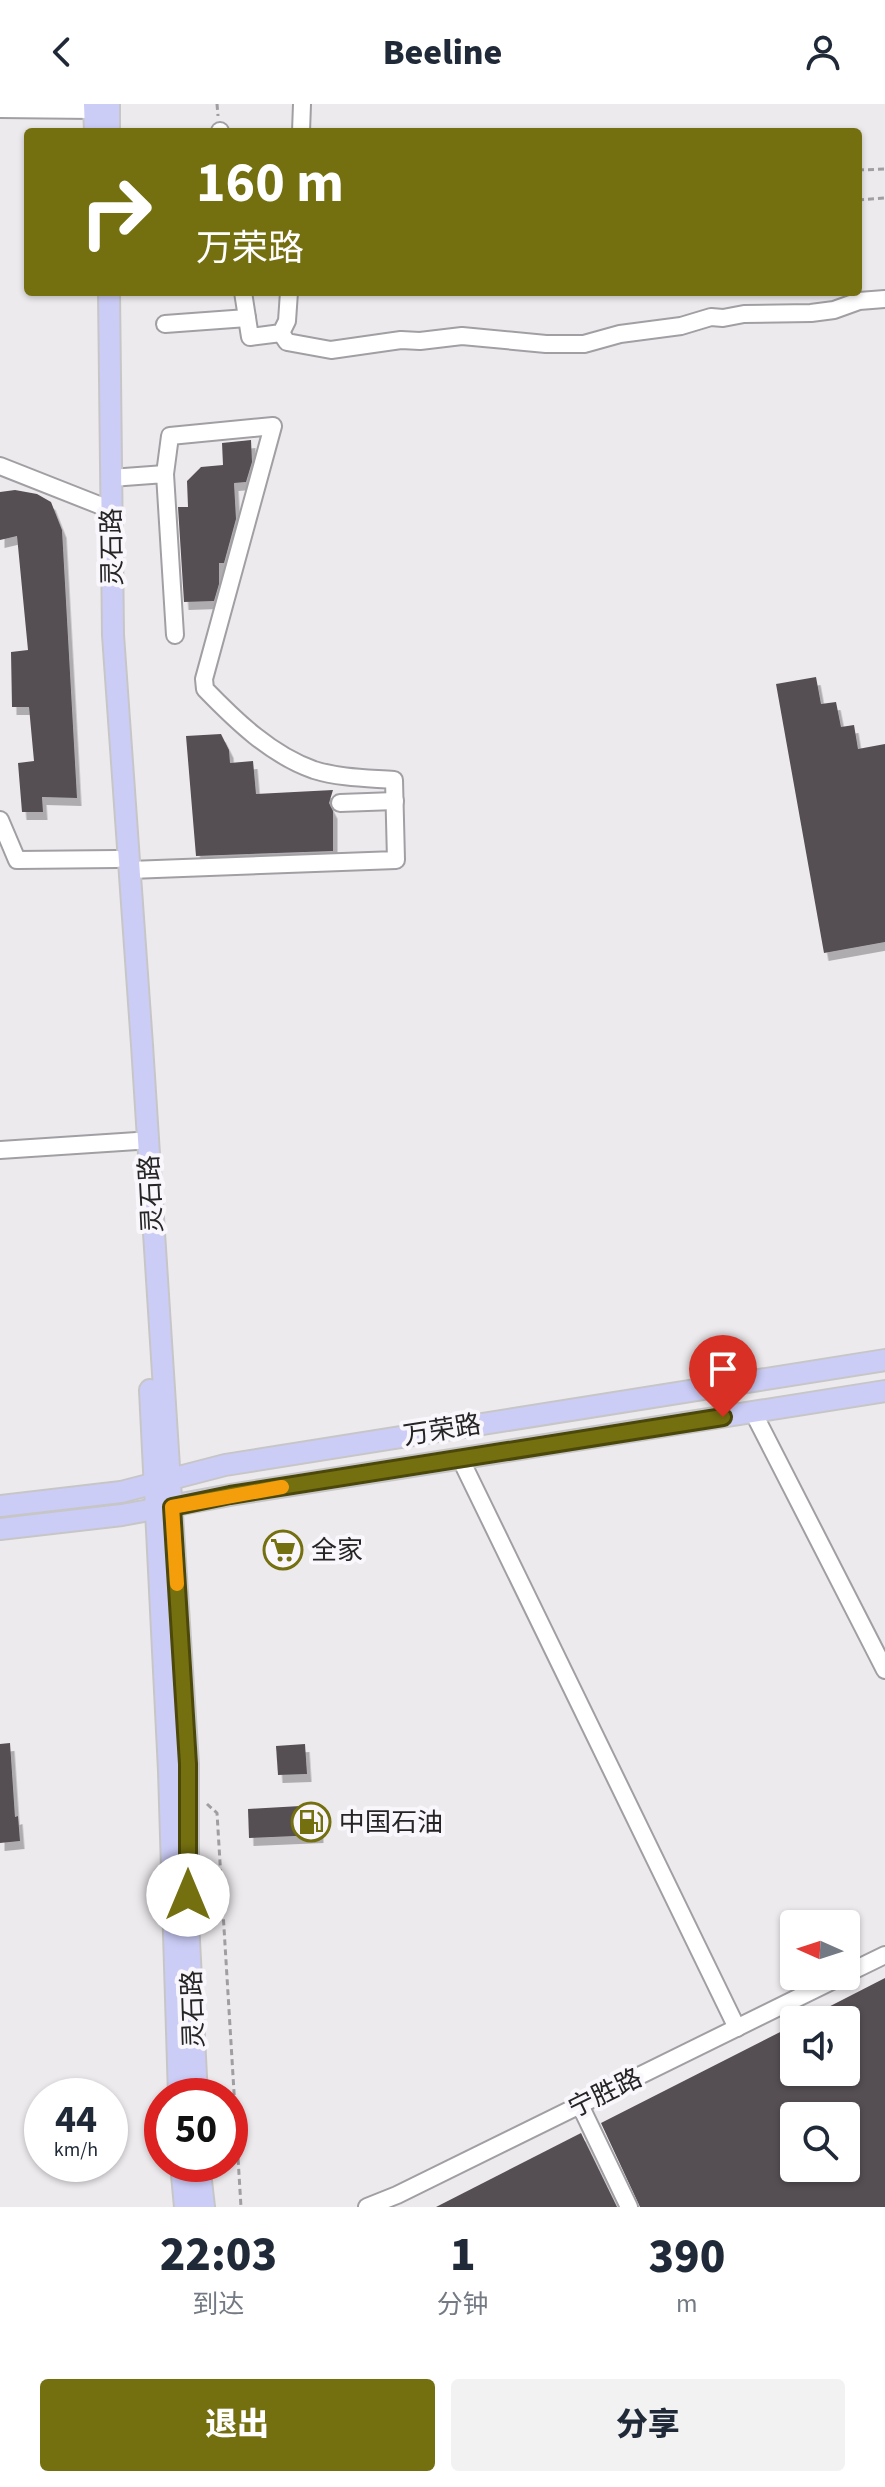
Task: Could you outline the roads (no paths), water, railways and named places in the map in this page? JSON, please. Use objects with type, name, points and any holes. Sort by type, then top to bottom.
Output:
[{"type":"main road","points":[[96,128],[99,106]]},
{"type":"main road","points":[[99,106],[107,128]]},
{"type":"main road","name":"灵石路","points":[[96,296],[137,1141],[187,1788],[188,1921],[196,2078]]},
{"type":"main road","name":"灵石路","points":[[105,508],[111,478],[109,296]]},
{"type":"main road","name":"灵石路","points":[[124,865],[163,1481]]},
{"type":"main road","name":"万荣路","points":[[0,1506],[121,1492],[241,1462],[885,1360]]},
{"type":"main road","name":"万荣路","points":[[0,1529],[165,1508],[230,1495],[885,1391]]},
{"type":"main road","name":"灵石路","points":[[165,1508],[178,2078]]},
{"type":"main road","points":[[183,2182],[185,2207]]},
{"type":"main road","points":[[201,2182],[204,2207]]},
{"type":"street","points":[[301,128],[302,104]]},
{"type":"street","points":[[0,109],[99,106]]},
{"type":"street","points":[[244,296],[250,337],[281,333]]},
{"type":"street","points":[[281,333],[287,321],[289,296]]},
{"type":"street","points":[[281,333],[287,342],[331,350],[401,340],[462,336],[546,344],[584,344],[620,334],[681,326],[711,317],[811,313],[834,310],[859,301],[885,299]]},
{"type":"street","points":[[165,324],[247,318]]},
{"type":"street","points":[[0,820],[17,860],[124,865],[396,860],[394,780],[314,770],[253,735],[205,689],[204,679],[247,497],[273,426],[170,436],[165,474],[175,635]]},
{"type":"street","points":[[0,466],[105,508]]},
{"type":"street","points":[[111,478],[165,474]]},
{"type":"street","points":[[340,803],[395,801]]},
{"type":"street","points":[[0,1150],[137,1141]]},
{"type":"street","points":[[753,1412],[879,1644],[885,1670]]},
{"type":"street","points":[[460,1458],[737,2028]]},
{"type":"street","name":"宁胜路","points":[[860,1967],[885,1955]]},
{"type":"street","name":"宁胜路","points":[[367,2207],[814,1990]]},
{"type":"street","points":[[580,2105],[629,2207]]},
{"type":"place","name":"全家","points":[[283,1550]]},
{"type":"place","name":"中国石油","points":[[311,1822]]}]
